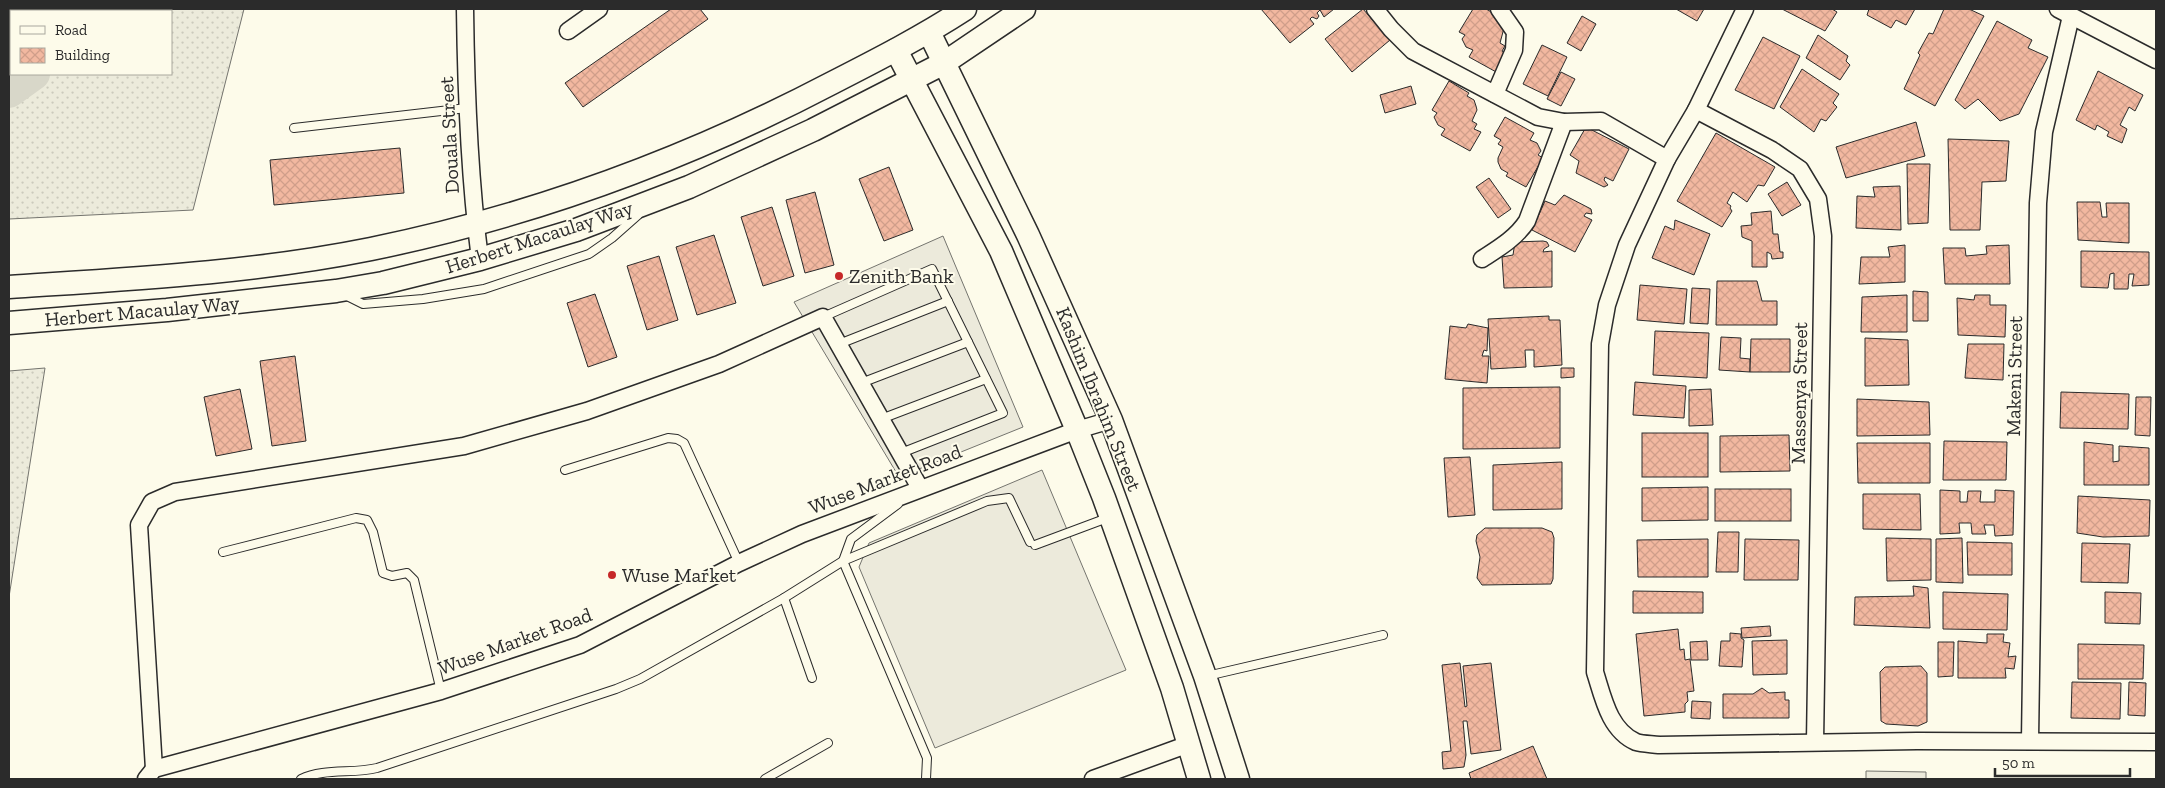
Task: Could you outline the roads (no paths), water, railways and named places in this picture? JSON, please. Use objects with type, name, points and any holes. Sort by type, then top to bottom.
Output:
[{"type":"main road","name":"Herbert Macaulay Way","points":[[9,287],[168,276],[268,265],[370,249],[475,225],[566,198],[671,157],[782,109],[929,32],[965,9]]},
{"type":"main road","name":"Herbert Macaulay Way","points":[[9,323],[167,310],[336,291],[383,283],[480,259],[576,230],[689,187],[813,130],[944,63],[1024,9]]},
{"type":"main road","name":"Kashim Ibrahim Street","points":[[929,32],[1028,235],[1111,420],[1205,676],[1238,779]]},
{"type":"main road","name":"Kashim Ibrahim Street","points":[[896,50],[1001,251],[1077,430],[1111,517],[1172,688],[1199,779]]},
{"type":"street","name":"Douala Street","points":[[465,9],[467,108],[475,225],[480,259]]},
{"type":"street","points":[[568,31],[599,9]]},
{"type":"street","points":[[1375,9],[1391,29],[1413,51],[1538,117],[1564,122],[1602,121],[1667,159]]},
{"type":"street","points":[[1495,94],[1514,50],[1515,32],[1499,9]]},
{"type":"street","points":[[1745,9],[1696,110],[1667,159],[1627,245],[1607,305],[1600,344],[1595,672],[1607,710],[1622,734],[1637,742],[1659,746],[2030,740],[2156,742]]},
{"type":"street","points":[[2064,12],[2156,60]]},
{"type":"street","name":"Makeni Street","points":[[2030,740],[2038,203],[2044,132],[2064,12]]},
{"type":"street","name":"Massenya Street","points":[[1696,110],[1772,150],[1800,169],[1818,199],[1823,236],[1816,742]]},
{"type":"street","points":[[1482,259],[1510,241],[1520,232],[1527,220],[1564,122]]},
{"type":"street","points":[[150,774],[139,525],[152,502],[175,492],[464,446],[587,412],[719,364],[823,317],[920,488]]},
{"type":"street","name":"Wuse Market Road","points":[[150,774],[442,691],[580,645],[739,563],[802,534],[1077,430],[1111,420]]},
{"type":"street","points":[[1093,779],[1189,744]]},
{"type":"lane","points":[[294,128],[467,108]]},
{"type":"lane","points":[[336,291],[363,304],[423,299],[484,289],[589,254],[612,238],[656,199]]},
{"type":"lane","points":[[823,317],[932,269],[1003,412],[901,453]]},
{"type":"lane","points":[[839,344],[948,301]]},
{"type":"lane","points":[[861,383],[968,342]]},
{"type":"lane","points":[[882,419],[986,380]]},
{"type":"lane","points":[[565,470],[668,438],[677,439],[684,443],[739,563]]},
{"type":"lane","points":[[920,488],[851,538],[843,561],[927,758],[926,779]]},
{"type":"lane","points":[[301,779],[324,773],[360,772],[377,768],[616,689],[662,667],[784,598],[843,561],[987,501],[1009,498],[1032,544],[1111,517]]},
{"type":"lane","points":[[223,552],[356,518],[367,520],[373,532],[383,572],[392,576],[407,573],[414,580],[442,691]]},
{"type":"lane","points":[[784,598],[812,678]]},
{"type":"lane","points":[[1205,676],[1383,635]]},
{"type":"lane","points":[[768,779],[828,743]]},
{"type":"waterway","points":[[9,92],[33,75]]},
{"type":"place","name":"Zenith Bank","points":[[839,276]]},
{"type":"place","name":"Wuse Market","points":[[612,575]]}]
